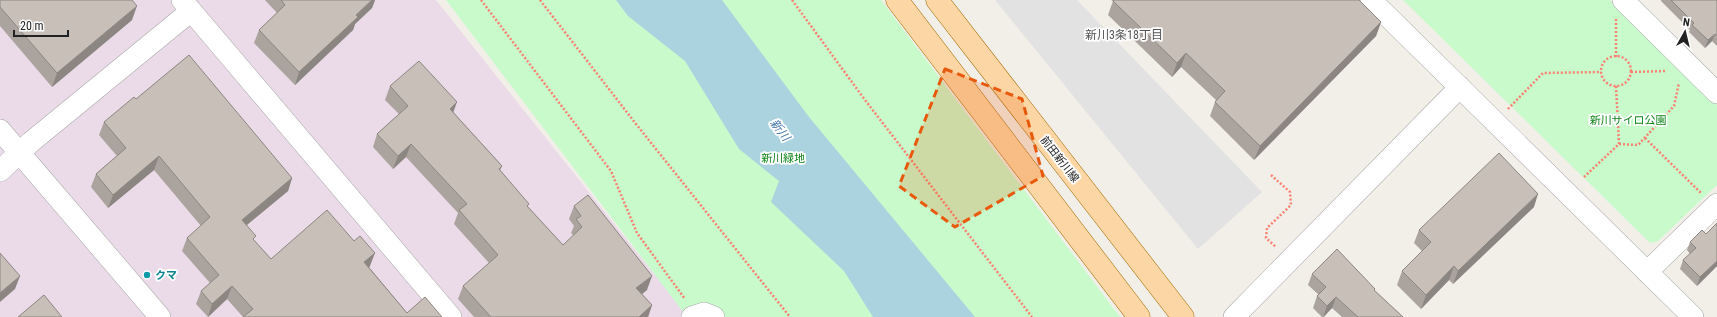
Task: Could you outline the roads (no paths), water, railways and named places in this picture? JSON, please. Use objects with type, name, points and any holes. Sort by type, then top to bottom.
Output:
[{"type":"main road","points":[[897,0],[1139,317]]},
{"type":"main road","name":"前田新川線","points":[[937,0],[1183,317]]},
{"type":"street","points":[[1371,0],[1693,317]]},
{"type":"street","points":[[0,171],[31,142],[187,6],[451,317]]},
{"type":"street","points":[[1620,8],[1717,93]]},
{"type":"street","points":[[1234,317],[1460,87]]},
{"type":"street","points":[[0,130],[160,317]]},
{"type":"street","points":[[1647,272],[1711,201]]},
{"type":"street","points":[[689,308],[714,317]]},
{"type":"water","name":"新川","points":[[616,0],[722,0],[809,117],[975,317],[873,317],[844,271],[771,202],[779,181],[739,149],[685,61],[628,16]]},
{"type":"place","name":"クマ","points":[[147,275]]},
{"type":"district","name":"新川3条18丁目","points":[[1124,35]]},
{"type":"park label","name":"新川サイロ公園","points":[[1628,120]]},
{"type":"park label","name":"新川緑地","points":[[783,158]]}]
